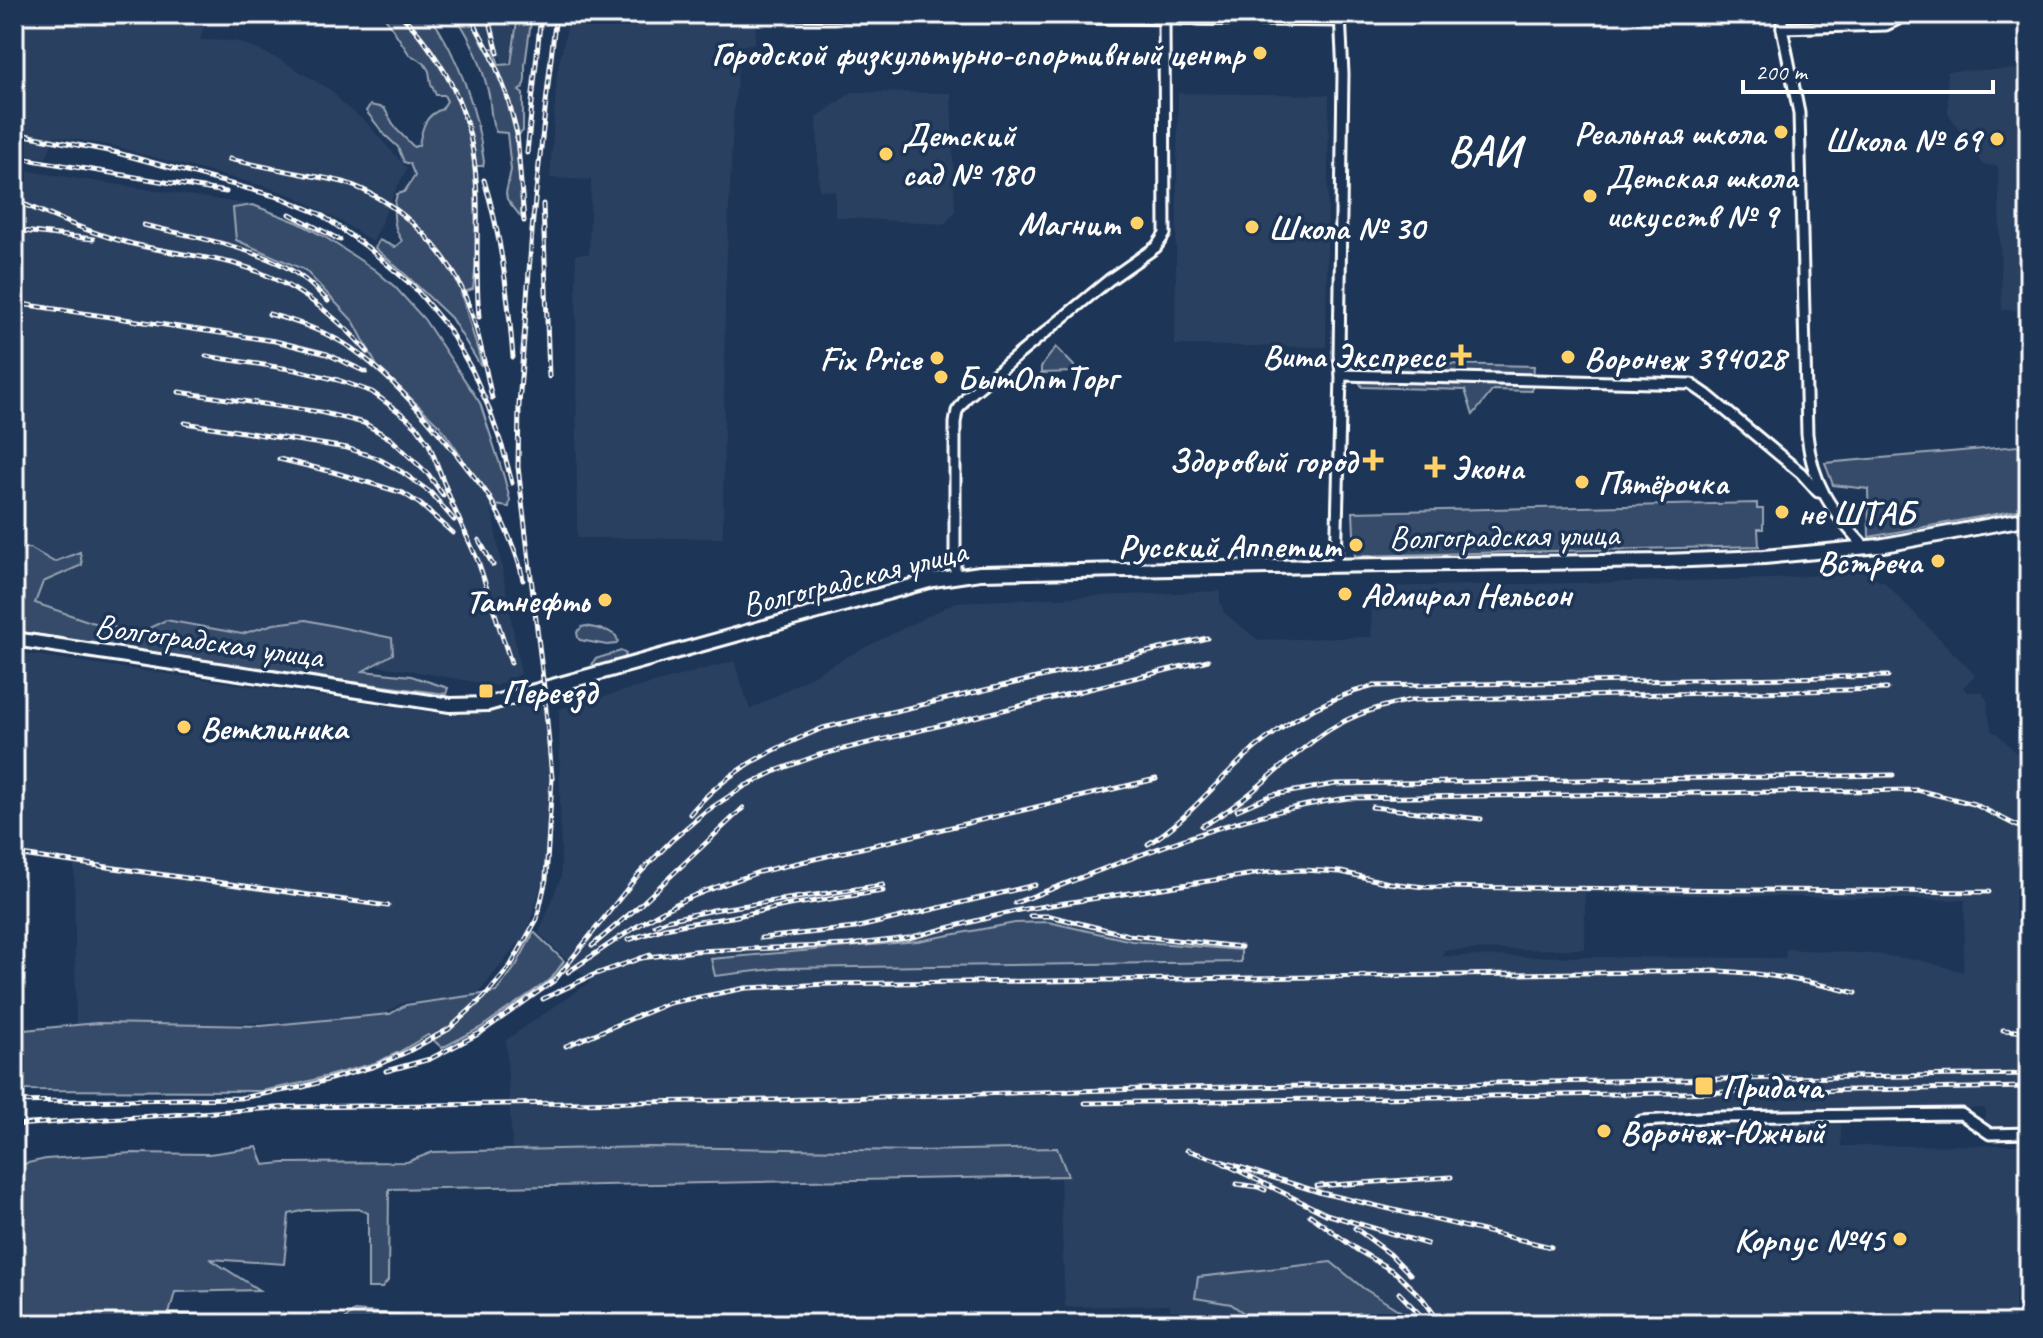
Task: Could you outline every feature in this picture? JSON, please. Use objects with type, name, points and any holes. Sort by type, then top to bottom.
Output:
[{"type":"main road","name":"Волгоградская улица","points":[[14,639],[450,705],[488,704],[955,576],[980,573],[1764,557],[1865,547],[2029,518]]},
{"type":"street","points":[[778,14],[1164,20],[1340,18],[1343,74],[1341,375],[1336,566]]},
{"type":"street","points":[[1782,14],[1799,113],[1809,457],[1818,485],[1830,505],[1865,547]]},
{"type":"street","points":[[1782,28],[1886,25],[1909,14]]},
{"type":"street","points":[[955,576],[955,423],[961,404],[1109,280],[1156,247],[1165,234],[1164,20]]},
{"type":"street","points":[[1341,375],[1691,384],[1801,473],[1830,505]]},
{"type":"street","points":[[1641,1121],[1961,1114],[1990,1134],[2029,1133]]},
{"type":"shaded area","points":[[14,14],[208,14],[200,40],[234,41],[249,46],[279,59],[332,91],[366,122],[407,169],[373,242],[297,197],[119,147],[55,136],[46,158],[14,153]]},
{"type":"shaded area","points":[[383,14],[429,14],[450,49],[472,103],[484,162],[483,166],[473,166],[477,228],[473,289],[461,293],[482,365],[451,318],[375,248],[379,240],[395,247],[402,241],[395,224],[395,200],[415,176],[410,164],[404,162],[398,147],[366,111],[370,105],[384,108],[396,129],[414,147],[419,145],[428,119],[447,101],[444,95],[436,95],[424,63],[409,54]]},
{"type":"shaded area","points":[[448,14],[468,14],[485,48],[494,48],[499,65],[511,64],[518,14],[532,14],[524,86],[519,91],[523,94],[523,131],[515,138],[521,217],[506,193],[511,170],[507,133],[496,132],[487,85],[477,56],[458,20]]},
{"type":"shaded area","points":[[472,14],[516,14],[509,62],[502,63],[497,46],[490,46]]},
{"type":"shaded area","points":[[570,14],[756,14],[755,43],[740,46],[733,121],[725,298],[723,538],[577,538],[576,254],[589,254],[591,180],[550,178],[557,73]]},
{"type":"shaded area","name":"Школа № 69","points":[[2029,69],[2029,310],[2002,310],[1998,166],[1983,165],[1948,113],[1947,71]]},
{"type":"shaded area","name":"Детский сад № 180","points":[[852,92],[951,93],[955,212],[945,224],[835,217],[835,191],[819,190],[817,117]]},
{"type":"shaded area","name":"Школа № 30","points":[[1178,93],[1329,95],[1326,347],[1175,345]]},
{"type":"shaded area","points":[[14,169],[253,205],[481,421],[501,508],[492,512],[521,674],[497,686],[14,612]]},
{"type":"shaded area","points":[[253,205],[299,223],[375,270],[424,319],[480,403],[504,477],[509,507],[495,505],[440,426],[377,366],[354,322],[305,270],[236,240],[233,208]]},
{"type":"shaded area","points":[[1056,347],[1074,366],[1074,372],[1041,373],[1041,367]]},
{"type":"shaded area","points":[[1349,362],[1534,366],[1532,391],[1493,390],[1473,415],[1465,390],[1362,387]]},
{"type":"shaded area","points":[[2029,445],[2029,508],[1869,537],[1868,489],[1833,485],[1825,463]]},
{"type":"shaded area","points":[[1757,503],[1757,509],[1763,509],[1763,529],[1758,529],[1759,546],[1355,556],[1353,512]]},
{"type":"shaded area","points":[[30,548],[54,562],[80,552],[82,565],[43,582],[35,603],[91,622],[139,633],[166,620],[242,634],[274,624],[306,620],[392,638],[393,654],[363,671],[411,676],[448,688],[446,694],[14,631],[14,549]]},
{"type":"shaded area","points":[[1861,571],[1871,574],[1880,582],[1882,580],[1975,675],[1963,688],[1968,692],[1982,692],[1988,702],[1992,732],[1997,733],[2029,766],[2029,1128],[1991,1129],[1986,1125],[1985,1108],[1841,1111],[1841,1146],[2029,1145],[2029,1324],[1170,1324],[1170,1305],[1065,1307],[1060,1177],[1067,1176],[915,1151],[649,1147],[512,1150],[506,1040],[590,982],[539,933],[561,877],[559,709],[734,661],[750,710],[956,602],[1220,591],[1224,613],[1258,640],[1371,637],[1372,587],[1772,579]],"holes":[[[1585,893],[1965,900],[1963,972],[1923,961],[1874,954],[1786,949],[1785,958],[1443,956],[1444,950],[1585,949]],[[1048,922],[1132,941],[1241,950],[1241,962],[781,968],[715,976],[711,959],[918,941],[1015,923]]]},
{"type":"shaded area","points":[[586,626],[608,631],[618,641],[607,645],[580,640],[577,632]]},
{"type":"shaded area","points":[[621,651],[626,654],[624,659],[598,666],[592,664],[595,659]]},
{"type":"shaded area","points":[[14,652],[437,713],[493,712],[548,700],[554,782],[547,866],[527,932],[475,997],[404,1002],[383,1014],[357,1020],[76,1028],[74,858],[14,852]]},
{"type":"shaded area","points":[[1048,922],[1132,941],[1241,950],[1241,962],[781,968],[715,976],[711,959],[918,941],[1015,923]]},
{"type":"shaded area","points":[[534,932],[564,961],[551,979],[480,1028],[442,1048],[428,1035],[375,1063],[261,1091],[14,1090],[14,1031],[97,1023],[261,1026],[390,1014],[406,1005],[496,992],[516,966]]},
{"type":"shaded area","points":[[257,1147],[264,1165],[407,1162],[433,1152],[649,1147],[915,1151],[1057,1148],[1068,1176],[389,1189],[388,1281],[382,1288],[368,1288],[368,1213],[360,1209],[306,1210],[289,1214],[284,1264],[210,1259],[259,1290],[175,1292],[169,1314],[266,1317],[268,1324],[14,1324],[14,1166],[46,1159],[132,1153],[209,1154]]},
{"type":"shaded area","points":[[1331,1262],[1363,1288],[1421,1324],[1259,1324],[1231,1304],[1195,1298],[1198,1277]]},
{"type":"shaded area","points":[[354,1311],[402,1315],[402,1324],[340,1324]]},
{"type":"railway","points":[[399,14],[438,61],[456,93],[467,124],[476,186],[479,317]]},
{"type":"railway","points":[[469,14],[491,54],[507,95],[517,134],[524,221]]},
{"type":"railway","points":[[488,14],[498,53]]},
{"type":"railway","points":[[527,153],[541,14]]},
{"type":"railway","points":[[14,1102],[240,1098],[303,1087],[375,1066],[449,1029],[484,997],[511,965],[537,919],[546,879],[552,778],[518,467],[519,405],[533,218],[556,14]]},
{"type":"railway","points":[[14,133],[114,152],[282,198],[320,214],[367,247],[414,287],[448,328],[488,406],[512,483]]},
{"type":"railway","points":[[14,157],[226,192]]},
{"type":"railway","points":[[229,159],[343,182],[380,199],[414,224],[442,256],[463,291],[477,330],[492,398]]},
{"type":"railway","points":[[484,180],[503,267],[513,357]]},
{"type":"railway","points":[[14,200],[114,239],[232,263],[272,277],[323,309],[368,352]]},
{"type":"railway","points":[[543,204],[549,377]]},
{"type":"railway","points":[[290,214],[340,240]]},
{"type":"railway","points":[[144,225],[262,256],[299,275],[328,301]]},
{"type":"railway","points":[[14,230],[93,239]]},
{"type":"railway","points":[[14,303],[275,341],[327,354],[366,372]]},
{"type":"railway","points":[[269,314],[321,332],[355,350],[404,394],[488,495],[509,536],[523,580]]},
{"type":"railway","points":[[206,356],[338,380],[372,392],[417,427],[429,444],[478,561],[511,663]]},
{"type":"railway","points":[[179,392],[320,412],[364,423],[391,439],[428,474],[443,495]]},
{"type":"railway","points":[[185,423],[347,448],[377,458],[431,493],[454,520]]},
{"type":"railway","points":[[279,459],[403,493],[453,533]]},
{"type":"railway","points":[[479,540],[493,565]]},
{"type":"railway","points":[[690,814],[734,773],[768,753],[823,728],[1207,638]]},
{"type":"railway","points":[[386,1071],[430,1059],[480,1033],[555,980],[639,874],[672,840],[705,812],[745,786],[819,755],[1208,660]]},
{"type":"railway","points":[[1148,844],[1182,819],[1246,756],[1279,730],[1334,699],[1374,686],[1888,676]]},
{"type":"railway","points":[[1202,826],[1248,795],[1330,729],[1364,713],[1400,702],[1887,689]]},
{"type":"railway","points":[[1237,810],[1272,795],[1335,784],[1893,775]]},
{"type":"railway","points":[[568,972],[684,900],[759,872],[1156,779]]},
{"type":"railway","points":[[1015,903],[1220,827],[1305,805],[1348,798],[1917,790],[1974,804],[2029,832]]},
{"type":"railway","points":[[1372,807],[1481,819]]},
{"type":"railway","points":[[592,946],[743,808]]},
{"type":"railway","points":[[14,854],[388,906]]},
{"type":"railway","points":[[641,958],[695,951],[849,945],[908,938],[1019,910],[1267,872],[1302,870],[1341,872],[1425,887],[1989,892]]},
{"type":"railway","points":[[655,925],[713,910],[883,885]]},
{"type":"railway","points":[[761,938],[855,928],[1035,885]]},
{"type":"railway","points":[[628,940],[665,928],[883,891]]},
{"type":"railway","points":[[1030,916],[1050,916],[1128,935],[1241,947]]},
{"type":"railway","points":[[543,999],[593,975],[650,955]]},
{"type":"railway","points":[[566,1046],[669,1003],[746,988],[828,984],[1718,971],[1788,978],[1856,993]]},
{"type":"railway","points":[[2003,1030],[2029,1032]]},
{"type":"railway","points":[[14,1125],[292,1107],[2029,1074]]},
{"type":"railway","points":[[1085,1103],[2029,1087]]},
{"type":"railway","points":[[1187,1150],[1217,1160]]},
{"type":"railway","points":[[1427,1244],[1326,1214],[1217,1160],[1322,1193],[1551,1247]]},
{"type":"railway","points":[[1317,1186],[1451,1177]]},
{"type":"railway","points":[[1237,1184],[1265,1190]]},
{"type":"railway","points":[[1310,1215],[1356,1249],[1396,1273],[1423,1299],[1441,1324]]},
{"type":"railway","points":[[1355,1228],[1390,1254],[1410,1274]]},
{"type":"railway","points":[[1399,1293],[1429,1324]]},
{"type":"place","name":"Городской физкультурно-спортивный центр","points":[[1260,53]]},
{"type":"place","name":"Реальная школа","points":[[1781,132]]},
{"type":"place","name":"Школа № 69","points":[[1997,139]]},
{"type":"place","name":"Детский сад № 180","points":[[886,154]]},
{"type":"place","name":"Детская школа искусств № 9","points":[[1590,196]]},
{"type":"place","name":"Магнит","points":[[1137,223]]},
{"type":"place","name":"Школа № 30","points":[[1252,227]]},
{"type":"place","name":"Вита Экспресс","points":[[1461,355]]},
{"type":"place","name":"Воронеж 394028","points":[[1568,357]]},
{"type":"place","name":"Fix Price","points":[[937,358]]},
{"type":"place","name":"БытОптТорг","points":[[941,377]]},
{"type":"place","name":"Здоровый город","points":[[1373,460]]},
{"type":"place","name":"Экона","points":[[1435,467]]},
{"type":"place","name":"Пятёрочка","points":[[1582,482]]},
{"type":"place","name":"не ШТАБ","points":[[1782,512]]},
{"type":"place","name":"Русский Аппетит","points":[[1356,545]]},
{"type":"place","name":"Встреча","points":[[1938,561]]},
{"type":"place","name":"Адмирал Нельсон","points":[[1345,594]]},
{"type":"place","name":"Татнефть","points":[[605,600]]},
{"type":"place","name":"Переезд","points":[[486,691]]},
{"type":"place","name":"Ветклиника","points":[[184,727]]},
{"type":"place","name":"Придача","points":[[1704,1086]]},
{"type":"place","name":"Воронеж-Южный","points":[[1604,1131]]},
{"type":"place","name":"Корпус №45","points":[[1900,1239]]},
{"type":"district","name":"ВАИ","points":[[1484,150]]}]
